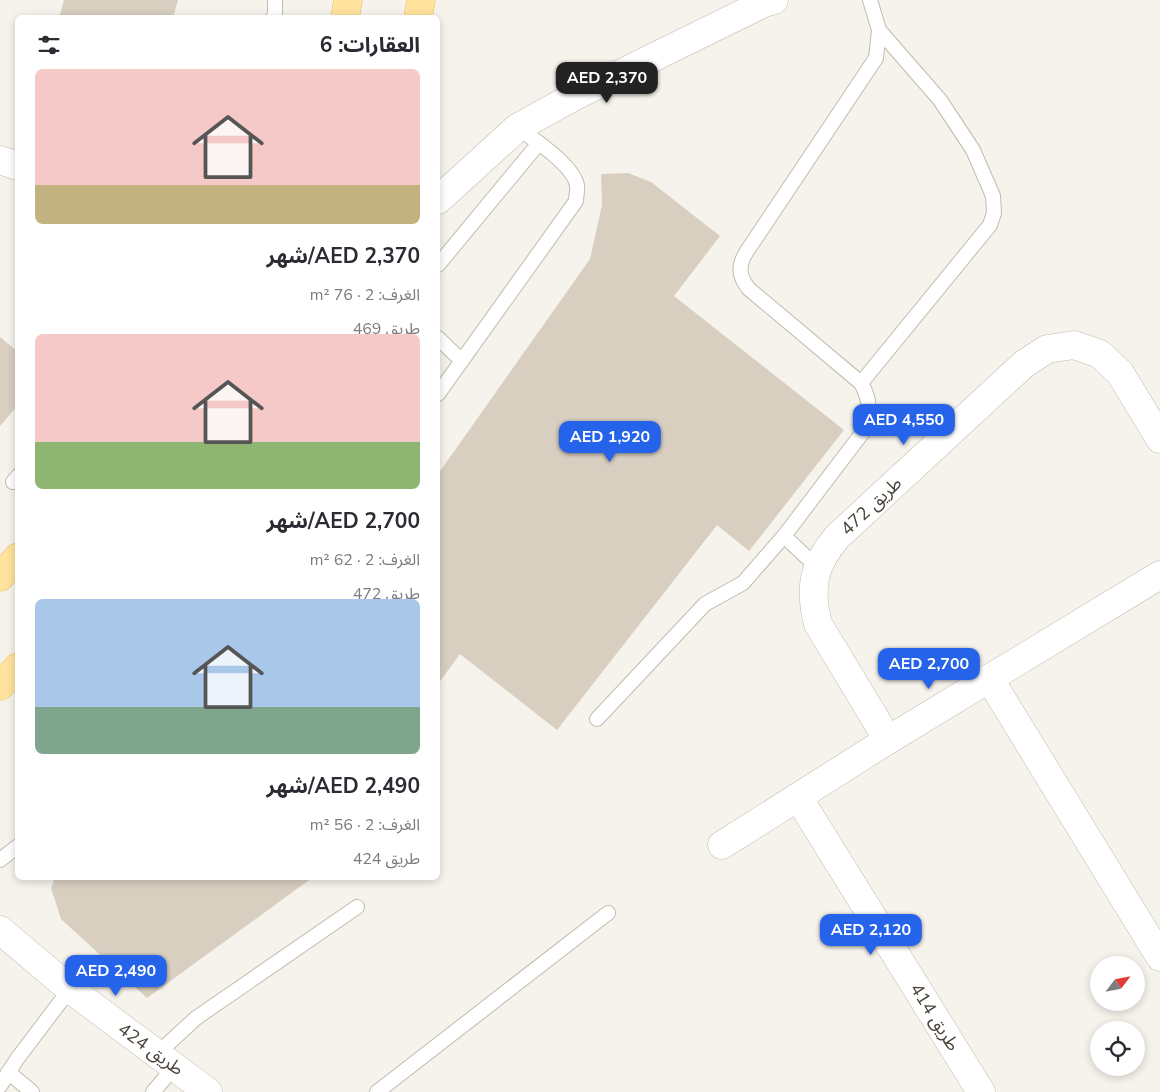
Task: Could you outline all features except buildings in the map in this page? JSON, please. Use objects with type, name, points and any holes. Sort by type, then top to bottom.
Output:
[{"type":"main road","points":[[346,15],[348,0]]},
{"type":"main road","points":[[418,15],[421,0]]},
{"type":"main road","points":[[0,577],[15,560]]},
{"type":"main road","points":[[0,686],[15,670]]},
{"type":"street","points":[[440,199],[528,135],[575,96],[767,1]]},
{"type":"street","points":[[0,160],[15,165]]},
{"type":"street","name":"طريق 472","points":[[888,740],[818,624],[813,605],[813,586],[817,567],[825,551],[837,537],[1024,364],[1047,349],[1074,345],[1100,354],[1120,373],[1160,439]]},
{"type":"street","points":[[722,845],[888,740],[1160,575]]},
{"type":"street","points":[[989,678],[1160,957]]},
{"type":"street","name":"طريق 414","points":[[798,797],[974,1089]]},
{"type":"street","name":"طريق 424","points":[[0,930],[70,989],[208,1092]]},
{"type":"lane","points":[[272,15],[275,0]]},
{"type":"lane","points":[[861,383],[990,226],[994,213],[993,196],[973,150],[940,100],[880,30],[870,0]]},
{"type":"lane","points":[[597,719],[705,604],[743,583],[784,536],[863,432],[868,420],[870,407],[868,395],[861,383],[749,289],[744,282],[740,266],[746,251],[876,58],[880,30]]},
{"type":"lane","points":[[440,262],[528,135],[566,166],[577,185],[576,201],[440,391]]},
{"type":"lane","points":[[440,340],[462,361]]},
{"type":"lane","points":[[784,536],[817,567]]},
{"type":"lane","points":[[0,860],[15,848]]},
{"type":"lane","points":[[153,1092],[166,1060],[196,1018],[357,907]]},
{"type":"lane","points":[[377,1092],[608,913]]},
{"type":"lane","points":[[0,1086],[8,1072],[70,989]]},
{"type":"lane","points":[[8,1072],[32,1092]]}]
